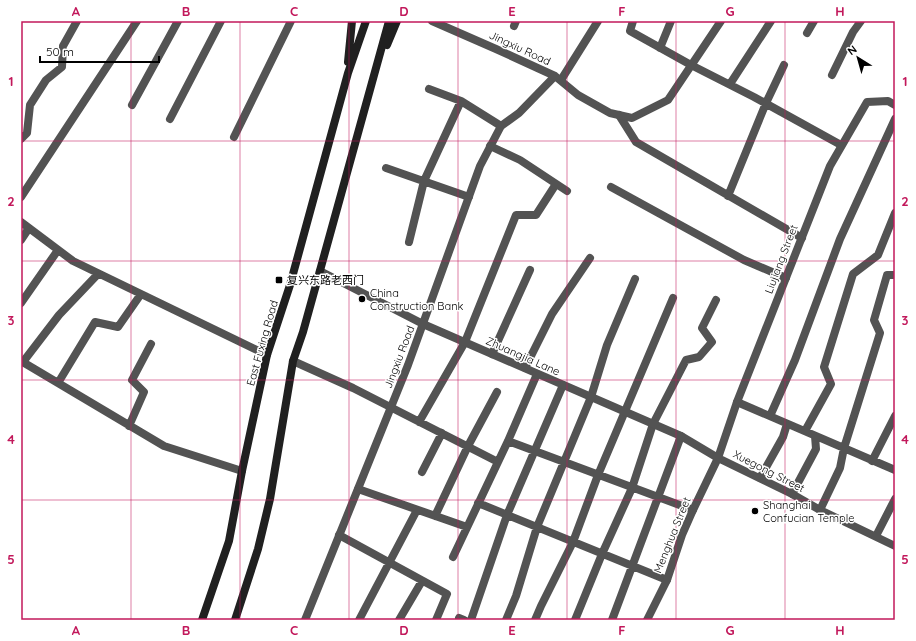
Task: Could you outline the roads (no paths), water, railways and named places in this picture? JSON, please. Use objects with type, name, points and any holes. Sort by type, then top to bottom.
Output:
[{"type":"main road","name":"East Fuxing Road","points":[[348,73],[352,21]]},
{"type":"main road","name":"East Fuxing Road","points":[[202,620],[229,541],[242,471],[267,355],[290,285],[348,73],[366,21]]},
{"type":"main road","points":[[235,620],[258,549],[265,520],[293,361],[320,271],[389,21]]},
{"type":"main road","points":[[373,79],[397,21]]},
{"type":"street","points":[[21,139],[27,133],[30,105],[46,80],[62,67],[63,46],[77,21]]},
{"type":"street","points":[[21,197],[136,21]]},
{"type":"street","points":[[132,105],[178,21]]},
{"type":"street","points":[[170,119],[221,21]]},
{"type":"street","points":[[234,137],[291,21]]},
{"type":"street","name":"Jingxiu Road","points":[[432,21],[496,48],[558,78],[578,95],[610,113],[619,115]]},
{"type":"street","points":[[558,78],[598,21]]},
{"type":"street","points":[[633,21],[630,31],[691,65],[766,103],[841,145]]},
{"type":"street","points":[[660,48],[671,21]]},
{"type":"street","points":[[619,115],[632,118],[668,100],[720,21]]},
{"type":"street","points":[[730,84],[771,21]]},
{"type":"street","points":[[807,33],[814,21]]},
{"type":"street","points":[[832,75],[861,21]]},
{"type":"street","points":[[728,196],[766,103],[784,65]]},
{"type":"street","name":"Jingxiu Road","points":[[304,620],[391,408],[480,166],[501,126],[519,113],[558,78]]},
{"type":"street","points":[[429,89],[461,101],[501,126]]},
{"type":"street","points":[[409,242],[424,181],[461,101]]},
{"type":"street","name":"Liujiang Street","points":[[718,458],[737,402],[830,166],[867,102],[888,101],[895,105]]},
{"type":"street","points":[[619,115],[636,142],[802,238]]},
{"type":"street","points":[[770,416],[794,360],[840,239],[895,119]]},
{"type":"street","points":[[490,146],[520,160],[567,191]]},
{"type":"street","points":[[386,168],[468,197]]},
{"type":"street","points":[[419,422],[465,342],[516,215],[536,215],[556,184]]},
{"type":"street","points":[[611,187],[744,260],[786,278]]},
{"type":"street","points":[[805,432],[831,384],[824,367],[853,274],[878,255],[895,213]]},
{"type":"street","points":[[21,222],[73,261],[267,355]]},
{"type":"street","points":[[21,240],[29,228]]},
{"type":"street","points":[[21,303],[58,250]]},
{"type":"street","points":[[525,368],[552,314],[590,258]]},
{"type":"street","points":[[492,354],[530,270]]},
{"type":"street","name":"Zhuangjia Lane","points":[[320,271],[423,324],[681,436],[718,458]]},
{"type":"street","points":[[98,274],[59,315],[22,362],[164,446],[242,471]]},
{"type":"street","points":[[820,510],[840,468],[844,448],[880,333],[874,320],[887,275],[895,274]]},
{"type":"street","points":[[506,620],[516,596],[537,527],[591,397],[607,345],[635,279]]},
{"type":"street","points":[[58,383],[95,322],[118,327],[141,294]]},
{"type":"street","points":[[535,620],[573,542],[598,475],[673,298]]},
{"type":"street","points":[[576,620],[602,554],[632,488],[653,424],[686,360],[700,357],[712,342],[702,328],[716,300]]},
{"type":"street","points":[[129,426],[144,392],[132,380],[151,344]]},
{"type":"street","points":[[293,361],[353,388],[498,462]]},
{"type":"street","points":[[453,557],[508,441],[537,374]]},
{"type":"street","points":[[471,620],[507,515],[563,385]]},
{"type":"street","points":[[435,516],[468,446],[497,392]]},
{"type":"street","points":[[737,402],[895,470]]},
{"type":"street","points":[[872,461],[895,416]]},
{"type":"street","points":[[760,478],[782,437],[787,424]]},
{"type":"street","points":[[422,472],[442,433]]},
{"type":"street","points":[[612,620],[681,436]]},
{"type":"street","points":[[792,494],[816,449],[816,436]]},
{"type":"street","points":[[508,441],[693,510]]},
{"type":"street","name":"Xuegong Street","points":[[718,458],[895,546]]},
{"type":"street","name":"Menghua Street","points":[[647,620],[667,580],[682,535],[718,458]]},
{"type":"street","points":[[358,489],[467,527]]},
{"type":"street","points":[[876,536],[895,499]]},
{"type":"street","points":[[478,503],[667,580]]},
{"type":"street","points":[[359,620],[417,510]]},
{"type":"street","points":[[339,535],[447,594],[436,620]]},
{"type":"street","points":[[399,620],[422,581]]},
{"type":"place","name":"复兴东路老西门","points":[[279,280]]},
{"type":"place","name":"China Construction Bank","points":[[362,299]]},
{"type":"place","name":"Shanghai Confucian Temple","points":[[755,511]]}]
